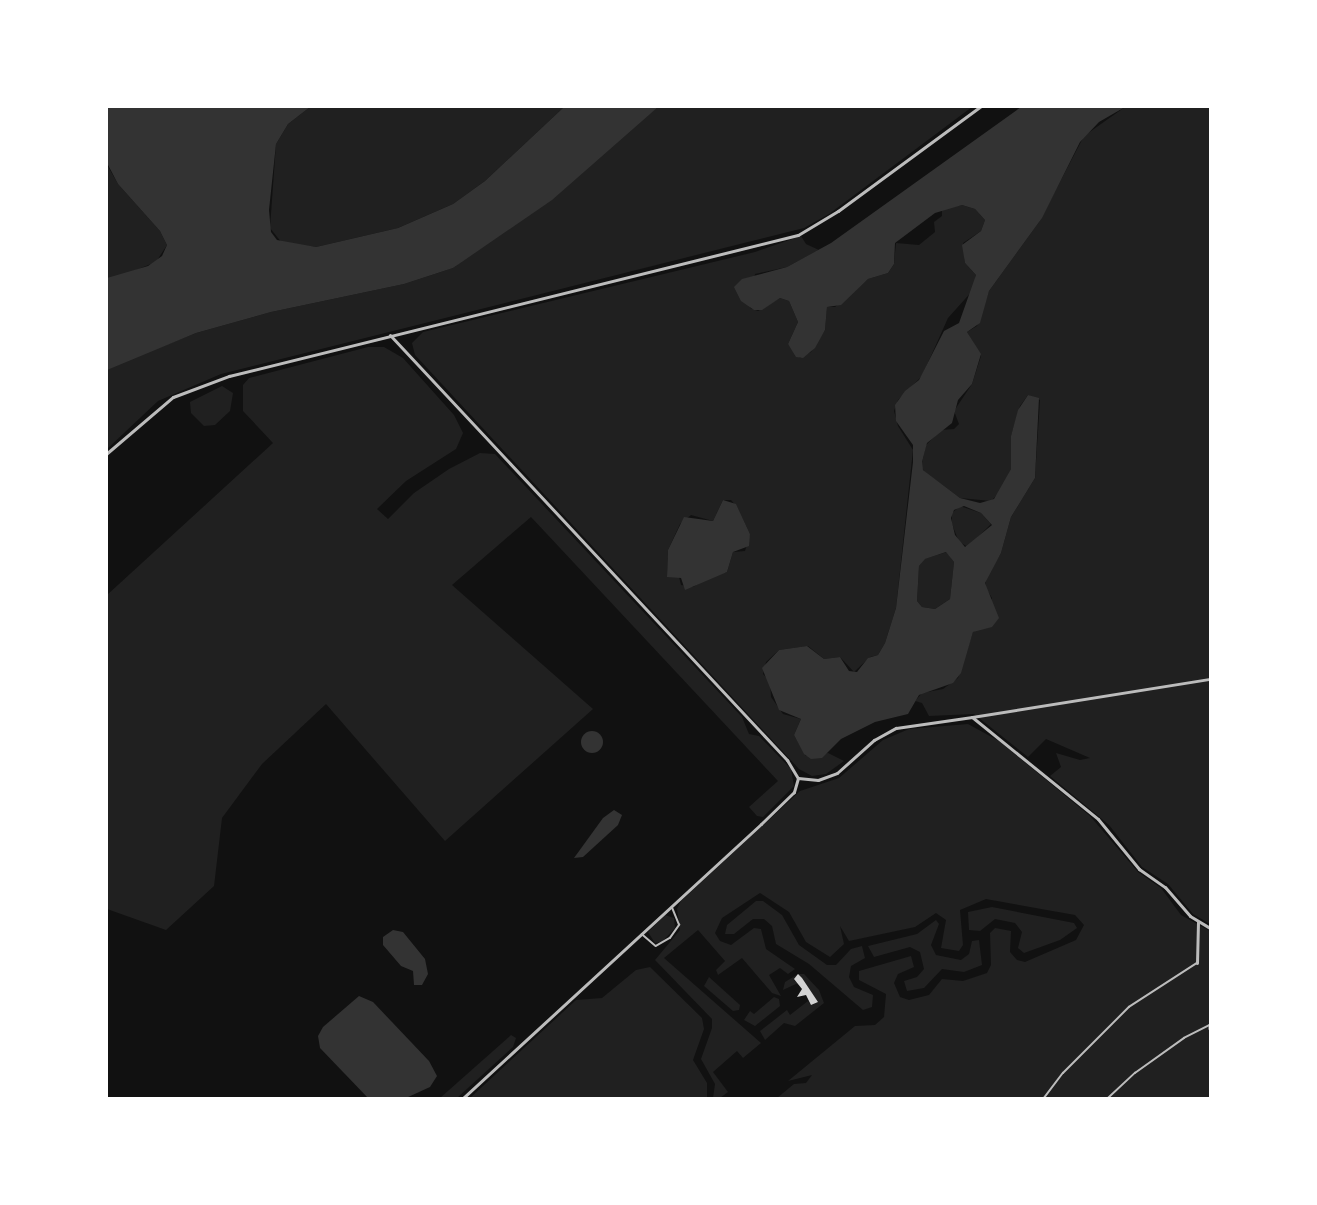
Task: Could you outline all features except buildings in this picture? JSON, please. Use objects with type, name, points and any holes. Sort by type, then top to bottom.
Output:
[{"type":"street","points":[[106,454],[173,397],[246,371],[792,237],[829,218],[981,106]]},
{"type":"street","points":[[390,335],[787,760],[798,778]]},
{"type":"street","points":[[798,778],[818,780],[837,773],[880,735],[896,728],[1210,679]]},
{"type":"street","points":[[972,717],[1098,819],[1139,869],[1165,887],[1186,913],[1210,928]]},
{"type":"street","points":[[463,1098],[791,796],[798,778]]},
{"type":"street","points":[[1197,963],[1198,922]]},
{"type":"lane","points":[[642,933],[656,946],[678,928],[671,907]]},
{"type":"lane","points":[[1044,1098],[1063,1073],[1129,1007],[1197,963]]},
{"type":"lane","points":[[1108,1098],[1135,1073],[1185,1038],[1209,1025],[1210,1029]]},
{"type":"shaded area","points":[[107,106],[310,107],[288,124],[276,144],[269,210],[271,232],[277,240],[316,247],[398,228],[453,204],[485,181],[564,107],[658,107],[552,200],[453,268],[404,284],[271,312],[196,333],[107,370],[107,278],[148,266],[162,256],[167,245],[160,231],[118,184],[107,163]]},
{"type":"shaded area","points":[[310,107],[564,107],[485,181],[453,204],[398,228],[316,247],[282,243],[270,228],[276,144],[288,124]]},
{"type":"shaded area","points":[[658,107],[972,107],[829,214],[804,228],[221,374],[158,401],[107,449],[108,368],[196,333],[271,312],[404,284],[453,268]]},
{"type":"shaded area","points":[[1021,107],[1125,107],[1099,122],[1080,142],[1042,218],[989,291],[980,323],[967,332],[981,354],[972,384],[958,400],[952,423],[927,443],[922,462],[923,470],[960,498],[980,503],[994,499],[1011,469],[1011,436],[1018,410],[1028,395],[1039,398],[1035,478],[1011,517],[1001,553],[985,583],[999,618],[992,627],[973,632],[961,673],[953,683],[919,695],[908,714],[875,722],[841,739],[822,758],[811,759],[804,754],[794,735],[801,719],[779,710],[762,668],[779,650],[807,646],[824,659],[840,657],[849,671],[857,672],[868,658],[878,655],[885,643],[896,608],[913,462],[913,445],[896,421],[895,405],[905,391],[919,380],[944,331],[959,323],[976,275],[965,263],[962,245],[981,231],[985,220],[975,209],[962,205],[935,213],[895,243],[894,264],[888,273],[868,279],[841,305],[827,307],[825,330],[815,348],[803,358],[796,357],[788,344],[798,322],[789,301],[780,298],[762,310],[754,310],[741,301],[734,287],[742,279],[787,267],[831,243]],"holes":[[[964,506],[981,513],[992,525],[965,547],[955,535],[951,518],[954,510]],[[946,552],[954,562],[950,599],[935,609],[922,607],[917,601],[919,566],[925,559]]]},
{"type":"shaded area","points":[[1125,107],[1210,107],[1210,924],[1193,914],[1168,884],[1142,867],[1109,825],[1050,776],[1061,767],[1056,753],[1080,760],[1090,758],[1046,739],[1028,757],[974,714],[929,716],[922,703],[915,701],[922,693],[943,689],[958,678],[973,632],[981,627],[992,598],[985,587],[986,578],[1001,553],[1011,517],[1035,478],[1040,400],[1028,395],[1020,406],[1011,436],[1011,469],[1002,490],[991,501],[960,498],[925,472],[921,467],[926,445],[941,430],[954,429],[959,424],[954,411],[972,384],[981,356],[967,332],[977,326],[989,291],[1039,222],[1084,136]]},
{"type":"shaded area","points":[[106,163],[118,184],[160,231],[167,245],[156,262],[116,278],[107,278]]},
{"type":"shaded area","points":[[962,205],[975,209],[985,220],[981,231],[963,243],[965,263],[976,275],[974,289],[948,318],[922,376],[898,400],[894,411],[898,426],[913,450],[896,608],[885,643],[878,655],[870,657],[854,672],[840,657],[824,659],[808,646],[779,650],[766,662],[763,674],[770,681],[771,697],[783,714],[801,719],[794,735],[806,756],[828,753],[844,761],[826,774],[812,776],[799,769],[415,355],[412,343],[423,332],[755,252],[801,236],[806,244],[819,250],[787,267],[755,274],[750,308],[758,311],[780,298],[789,301],[798,322],[788,344],[800,358],[811,352],[825,330],[827,307],[835,307],[868,279],[888,273],[894,264],[896,243],[919,245],[935,232],[934,222],[942,216],[942,208]],"holes":[[[723,500],[731,500],[737,507],[750,534],[745,551],[733,552],[727,572],[709,577],[693,587],[681,585],[679,577],[667,577],[668,550],[680,524],[691,515],[713,521]]]},
{"type":"shaded area","points":[[368,347],[384,347],[403,358],[454,415],[463,433],[456,449],[406,481],[377,509],[388,519],[414,493],[449,469],[480,453],[495,454],[742,717],[749,734],[759,736],[791,769],[794,786],[763,817],[757,816],[749,807],[778,781],[531,517],[452,585],[593,709],[445,841],[326,704],[262,764],[222,818],[214,886],[166,930],[107,909],[107,595],[273,443],[243,411],[243,385],[249,378]]},
{"type":"shaded area","points":[[222,386],[233,393],[230,411],[215,425],[204,426],[191,413],[190,402]]},
{"type":"shaded area","points":[[723,500],[736,504],[750,534],[749,546],[733,552],[727,572],[685,590],[681,578],[667,577],[668,550],[684,517],[713,521]]},
{"type":"shaded area","points":[[960,506],[981,513],[991,524],[968,547],[959,542],[952,524],[952,513]]},
{"type":"shaded area","points":[[947,552],[954,562],[950,599],[935,609],[922,607],[917,601],[919,566],[924,559]]},
{"type":"shaded area","points":[[968,724],[999,741],[1090,816],[1138,872],[1161,888],[1181,915],[1210,931],[1210,1098],[777,1098],[794,1084],[806,1083],[812,1075],[788,1081],[855,1026],[875,1025],[884,1017],[886,994],[859,980],[859,971],[911,956],[914,967],[898,974],[894,983],[900,997],[909,1000],[929,995],[942,979],[963,981],[987,973],[991,965],[990,933],[995,928],[1011,931],[1010,952],[1017,960],[1025,962],[1076,940],[1084,925],[1075,915],[986,899],[960,910],[963,945],[959,951],[941,948],[946,920],[936,913],[915,927],[849,941],[840,926],[844,944],[830,957],[806,942],[789,912],[760,893],[722,918],[715,933],[720,941],[731,945],[754,928],[761,929],[766,949],[795,969],[788,974],[780,968],[769,975],[781,996],[772,993],[742,958],[718,975],[716,970],[725,961],[698,930],[664,958],[761,1043],[743,1058],[737,1051],[713,1072],[728,1092],[720,1098],[713,1098],[715,1084],[701,1059],[712,1028],[712,1019],[655,960],[680,930],[677,909],[681,901],[800,791],[839,778],[883,740],[909,729]]},
{"type":"shaded area","points":[[588,731],[596,731],[603,738],[603,746],[596,753],[588,753],[581,746],[581,738]]},
{"type":"shaded area","points":[[614,810],[622,815],[618,825],[583,857],[574,858],[603,818]]},
{"type":"shaded area","points":[[756,901],[763,901],[782,915],[799,945],[827,965],[836,965],[851,949],[862,946],[865,958],[851,966],[849,977],[854,987],[873,995],[872,1007],[863,1010],[809,964],[776,944],[772,926],[764,919],[753,919],[734,934],[725,934],[727,925]]},
{"type":"shaded area","points":[[992,907],[1074,923],[1077,928],[1060,940],[1024,953],[1018,948],[1022,932],[1015,923],[995,919],[980,931],[969,930],[968,912]]},
{"type":"shaded area","points":[[665,915],[674,918],[675,928],[662,942],[655,943],[648,932]]},
{"type":"shaded area","points":[[936,920],[939,924],[931,945],[936,955],[961,960],[969,954],[972,941],[979,940],[982,965],[964,972],[942,969],[924,988],[907,991],[904,981],[917,977],[924,969],[920,952],[910,947],[874,957],[868,946],[917,934]]},
{"type":"shaded area","points":[[393,930],[403,932],[425,959],[428,974],[422,985],[414,985],[413,971],[401,966],[383,945],[383,937]]},
{"type":"shaded area","points":[[650,967],[702,1018],[704,1029],[693,1060],[707,1083],[707,1098],[470,1098],[576,1000],[602,998],[636,970]]},
{"type":"shaded area","points":[[798,974],[804,974],[819,990],[824,1003],[795,1026],[784,1023],[765,1040],[760,1031],[787,1010],[790,1015],[808,1001],[811,1005],[818,1002],[798,975],[794,980],[798,983],[783,990],[785,982]]},
{"type":"shaded area","points":[[709,977],[740,1005],[739,1010],[733,1011],[704,986]]},
{"type":"shaded area","points":[[359,996],[373,1002],[429,1061],[437,1076],[430,1087],[406,1098],[368,1098],[320,1048],[318,1036],[323,1027]]},
{"type":"shaded area","points":[[774,997],[779,999],[780,1006],[755,1026],[744,1020],[750,1011],[754,1014]]},
{"type":"shaded area","points":[[511,1035],[516,1038],[513,1047],[457,1098],[440,1098]]}]
